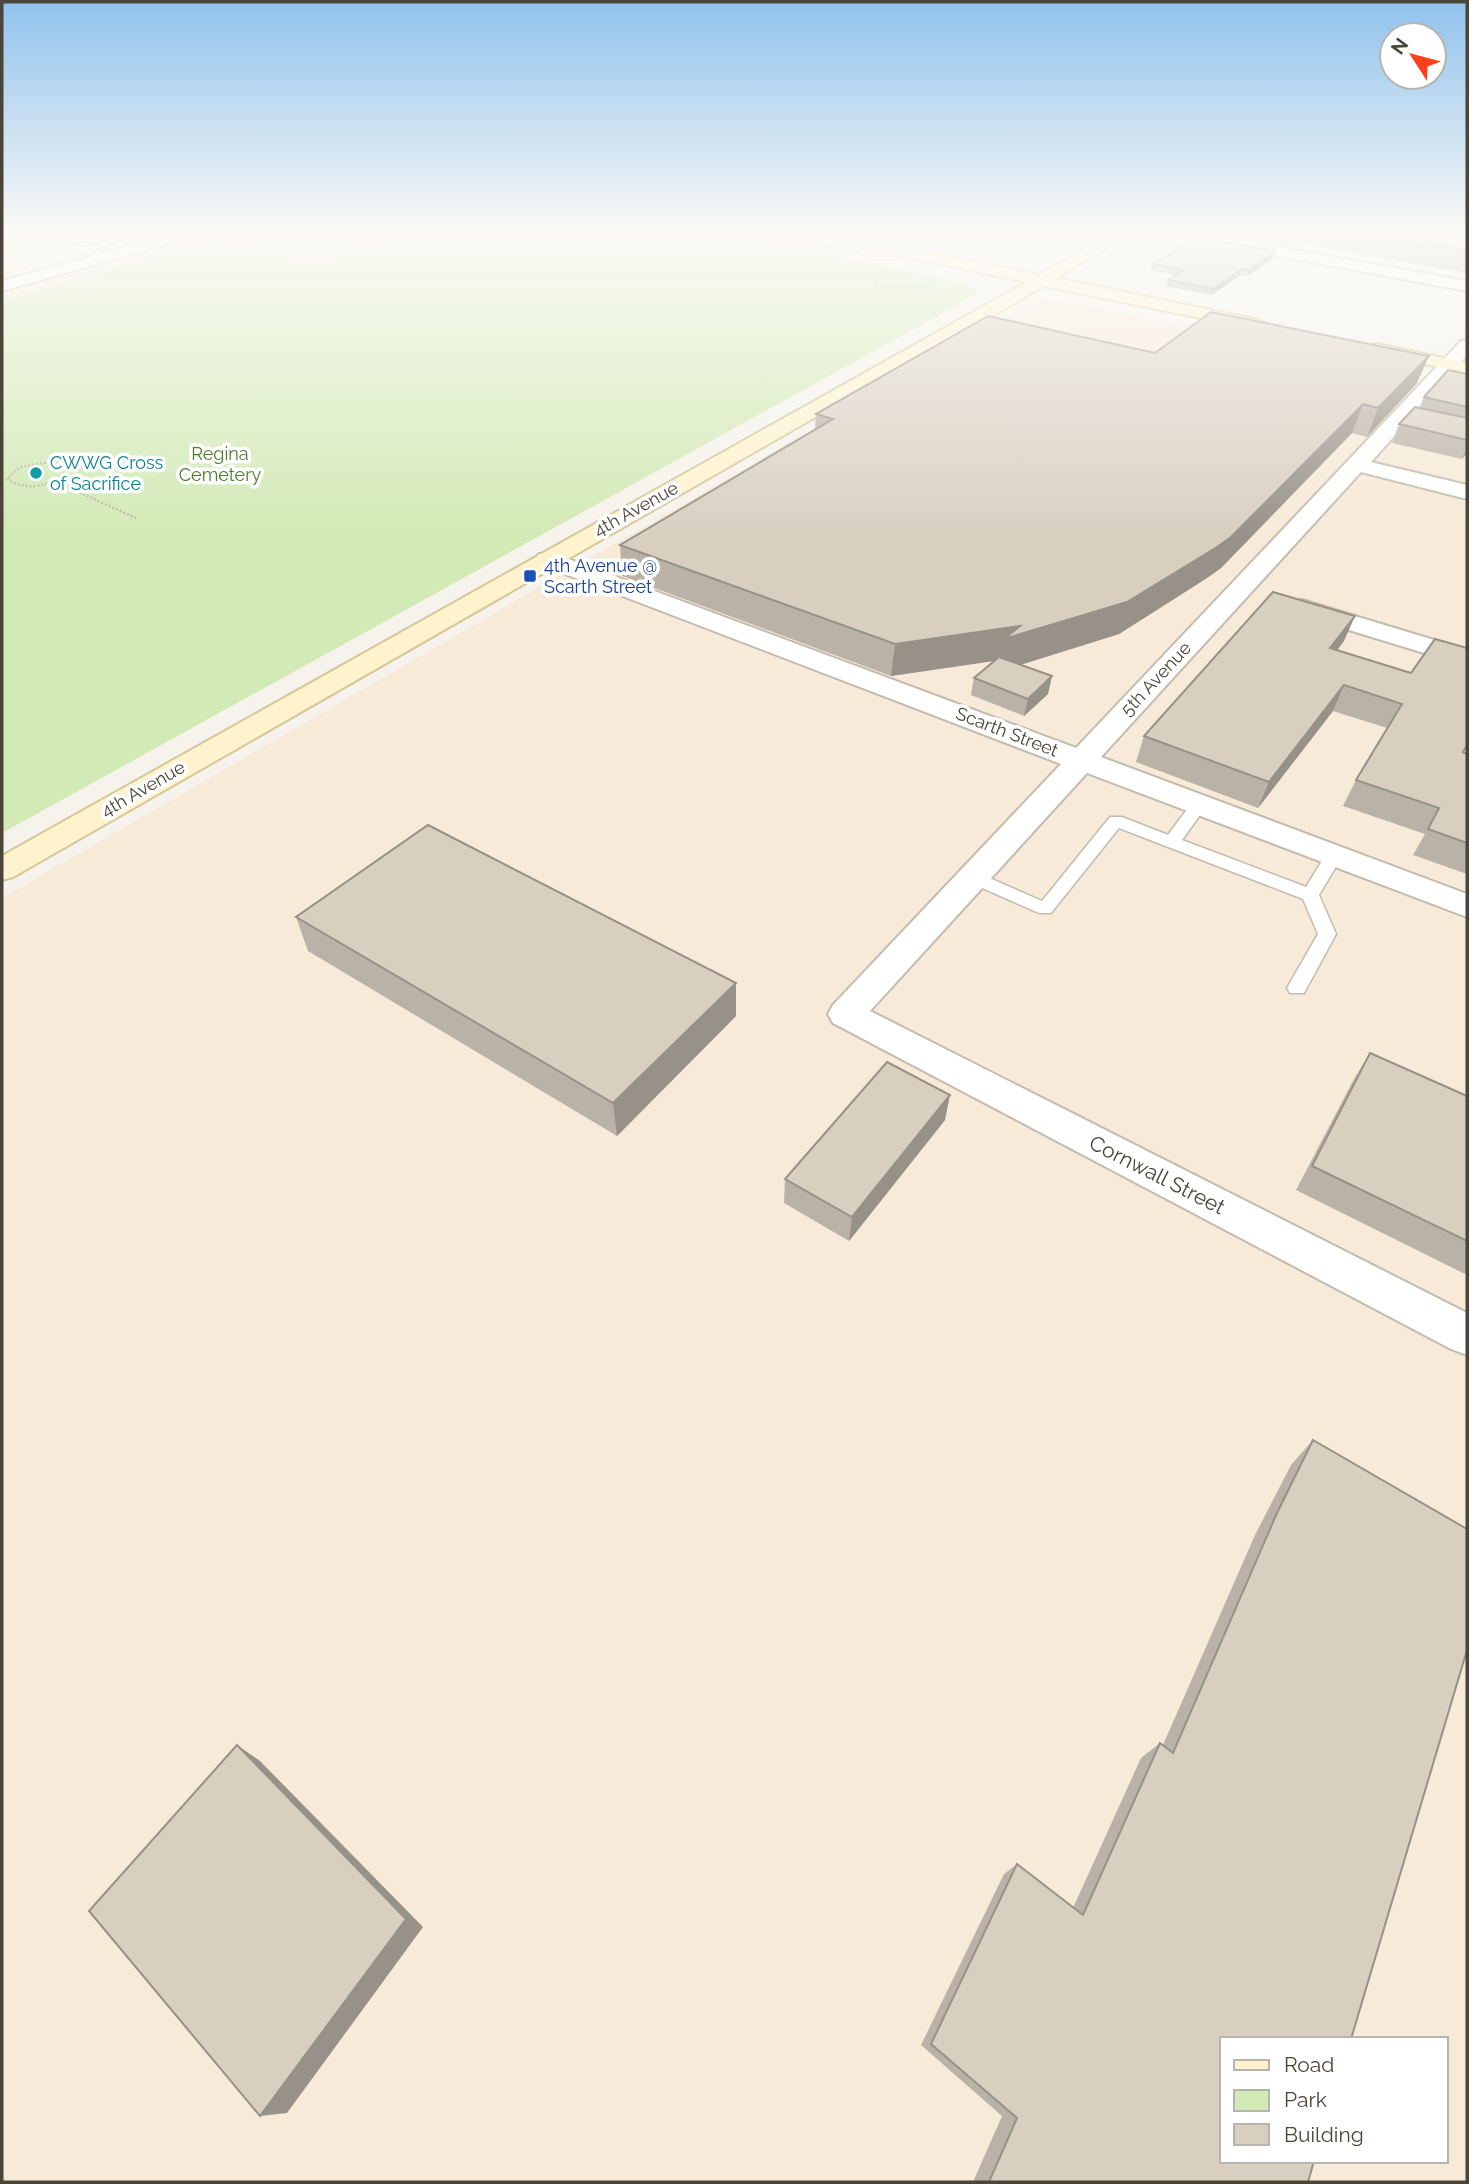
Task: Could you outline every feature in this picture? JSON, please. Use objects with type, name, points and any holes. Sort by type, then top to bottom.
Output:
[{"type":"main road","name":"4th Avenue","points":[[2,870],[946,334]]},
{"type":"main road","points":[[1362,352],[1458,367]]},
{"type":"street","name":"5th Avenue","points":[[846,1014],[1355,464],[1458,367]]},
{"type":"street","points":[[1355,464],[1467,492]]},
{"type":"street","name":"Scarth Street","points":[[547,559],[1467,906]]},
{"type":"street","points":[[1241,590],[1467,658]]},
{"type":"street","name":"Cornwall Street","points":[[846,1014],[1467,1335]]},
{"type":"lane","points":[[1172,842],[1200,804]]},
{"type":"lane","points":[[972,877],[1045,909],[1116,821],[1310,895],[1326,934],[1297,988]]},
{"type":"lane","points":[[1310,895],[1334,855]]},
{"type":"path","points":[[53,481],[64,475],[67,469],[61,464],[50,462],[21,467],[10,472],[7,479],[12,484],[23,486],[53,481],[138,519]]},
{"type":"shaded area","points":[[977,334],[1216,334],[1467,388],[1467,2182],[2,2182],[2,898]]},
{"type":"green space","name":"Regina Cemetery","points":[[2,334],[905,334],[2,833]]},
{"type":"building","points":[[957,334],[1069,334],[1155,353],[1181,334],[1320,334],[1429,356],[1378,408],[1363,404],[1231,537],[1217,547],[1127,602],[1004,639],[1020,626],[895,644],[620,545],[833,419],[816,414]]},
{"type":"building","points":[[1448,370],[1467,374],[1467,407],[1424,397]]},
{"type":"building","points":[[1415,407],[1467,418],[1467,440],[1399,424]]},
{"type":"building","points":[[1273,592],[1355,616],[1330,648],[1411,673],[1435,639],[1467,648],[1467,745],[1463,752],[1467,754],[1467,843],[1428,829],[1439,808],[1356,780],[1402,704],[1344,685],[1269,782],[1144,736]]},
{"type":"building","points":[[999,657],[1052,676],[1028,699],[974,678]]},
{"type":"building","points":[[428,825],[736,983],[613,1103],[296,917]]},
{"type":"building","points":[[1370,1053],[1467,1096],[1467,1241],[1312,1166]]},
{"type":"building","points":[[887,1062],[950,1095],[852,1217],[785,1179]]},
{"type":"building","points":[[1313,1440],[1467,1529],[1467,1650],[1352,2037],[1220,2037],[1220,2163],[1313,2163],[1308,2182],[989,2182],[1017,2118],[931,2044],[1017,1864],[1083,1915],[1160,1743],[1173,1753],[1277,1513]]},
{"type":"building","points":[[237,1745],[406,1919],[260,2116],[89,1911]]},
{"type":"place","name":"CWWG Cross of Sacrifice","points":[[36,473]]},
{"type":"place","name":"4th Avenue @ Scarth Street","points":[[530,576]]}]
